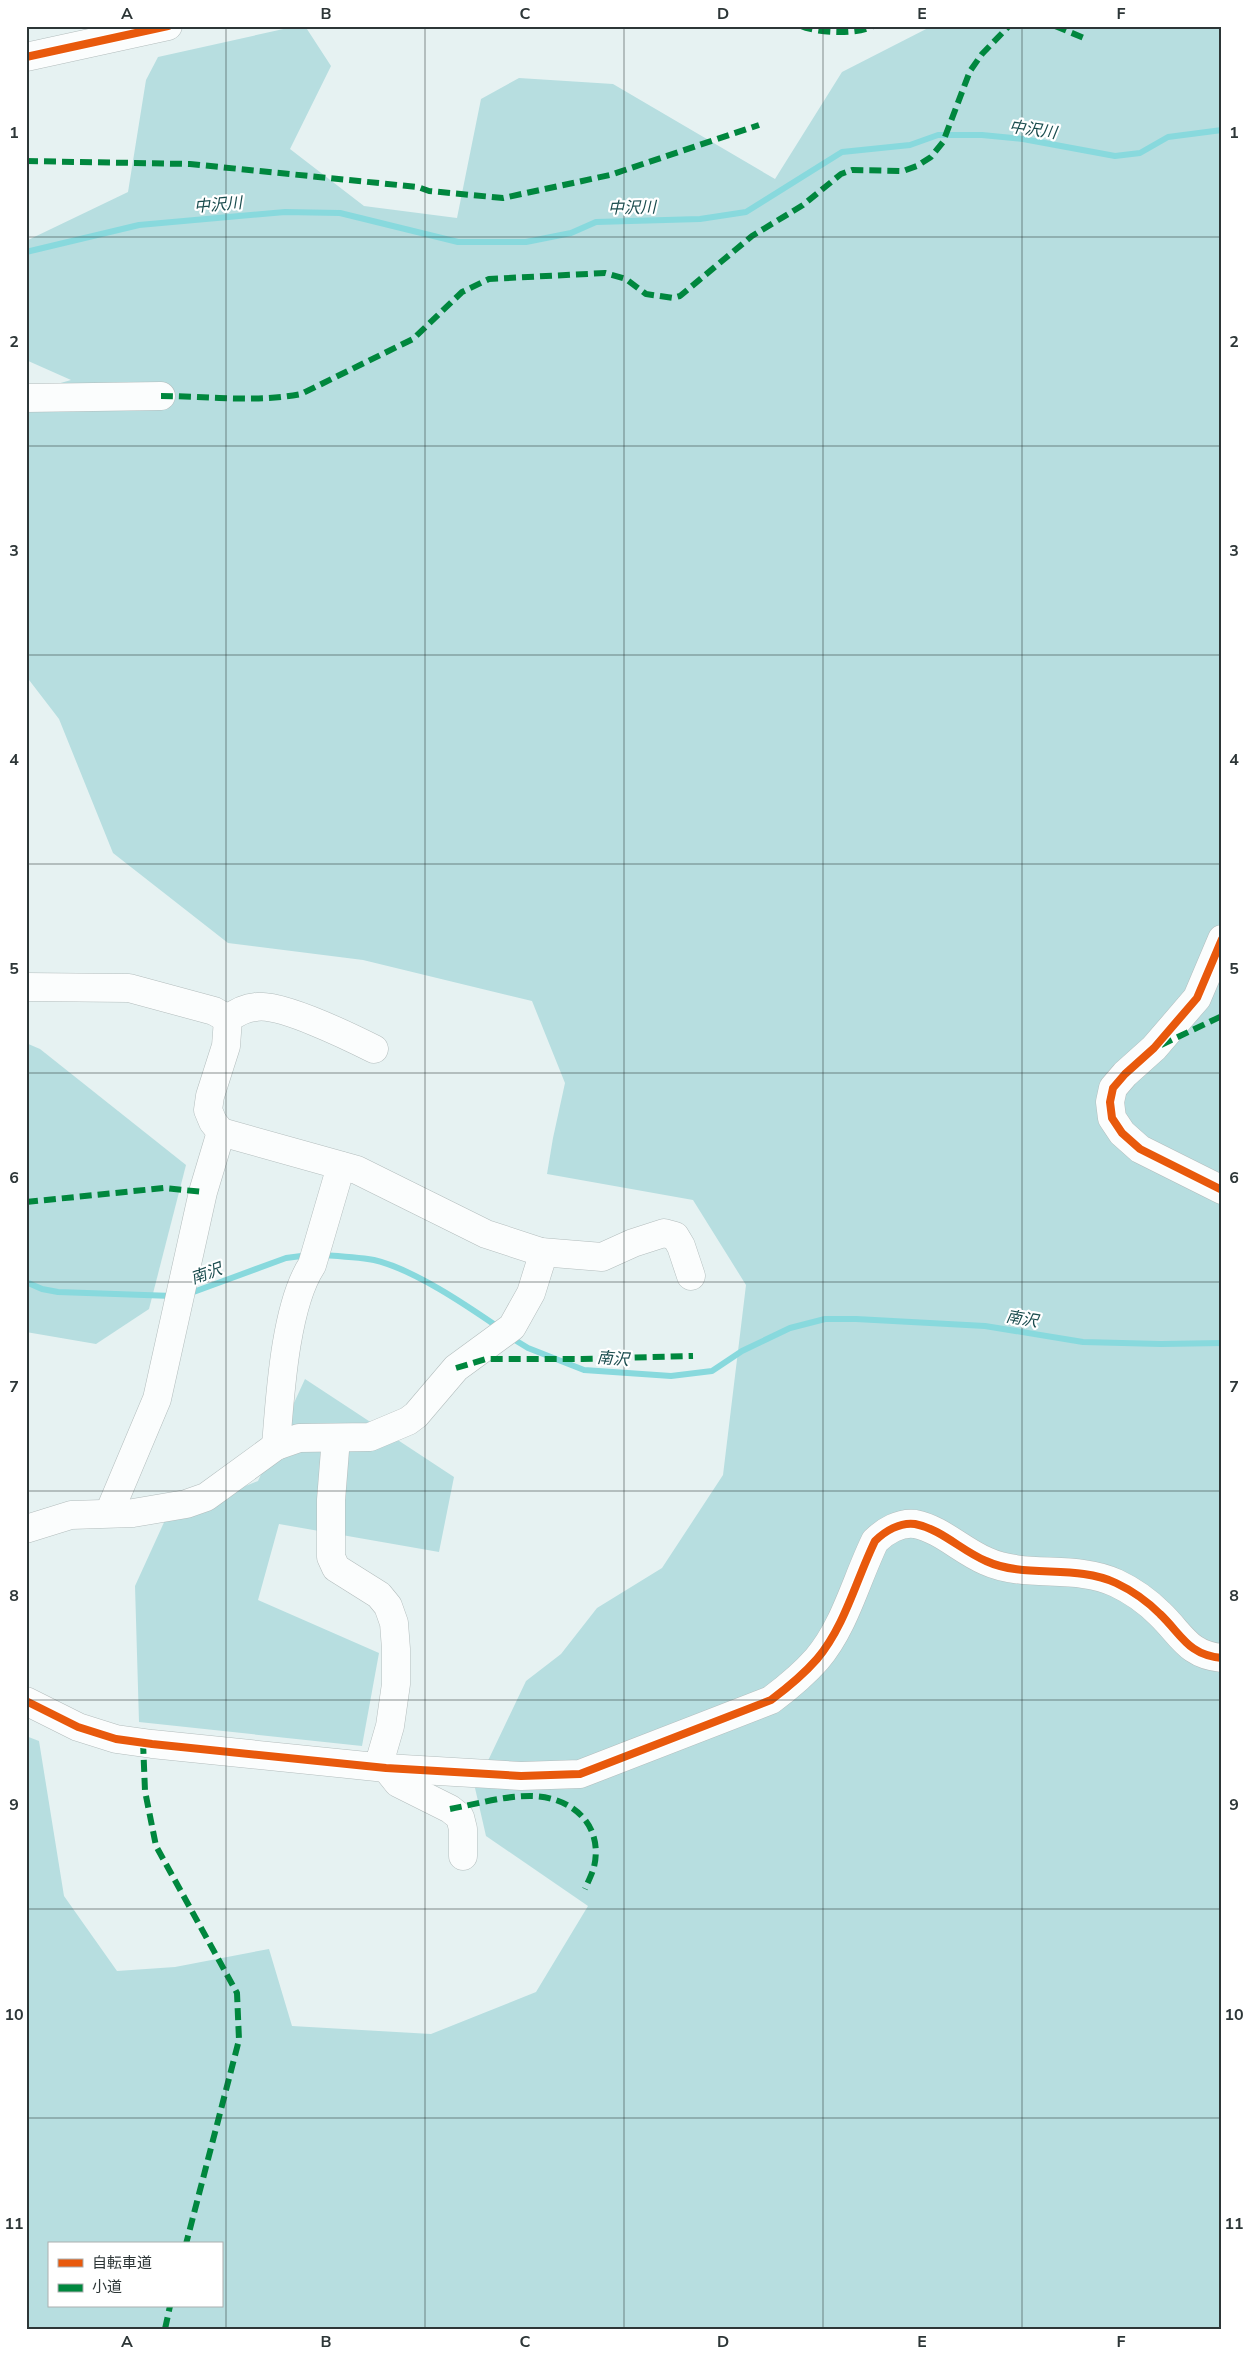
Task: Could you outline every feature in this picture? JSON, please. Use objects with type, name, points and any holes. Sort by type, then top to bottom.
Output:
[{"type":"street","points":[[26,57],[168,26]]},
{"type":"street","points":[[26,398],[161,396]]},
{"type":"street","points":[[1222,939],[1197,998],[1154,1048],[1125,1074],[1113,1088],[1110,1102],[1112,1118],[1122,1134],[1140,1149],[1222,1190]]},
{"type":"street","points":[[26,987],[129,988],[214,1011],[228,1019]]},
{"type":"street","points":[[374,1049],[334,1029],[271,1008],[257,1006],[239,1011],[228,1019],[226,1046],[210,1096],[208,1110],[212,1122],[221,1132],[358,1170],[486,1234],[541,1252],[602,1257],[633,1243],[664,1233],[675,1236],[681,1246],[691,1276]]},
{"type":"street","points":[[108,1513],[157,1399],[203,1192],[221,1132]]},
{"type":"street","points":[[276,1446],[280,1396],[297,1298],[304,1277],[312,1265],[341,1166]]},
{"type":"street","points":[[26,1529],[71,1515],[133,1513],[186,1504],[206,1497],[276,1446],[299,1438],[370,1437],[408,1421],[416,1415],[456,1368],[512,1327],[531,1294],[541,1261],[541,1252]]},
{"type":"street","points":[[336,1438],[331,1500],[331,1557],[336,1568],[379,1595],[388,1606],[394,1623],[396,1684],[390,1726],[381,1757],[386,1768],[398,1783],[450,1809],[460,1817],[463,1829],[463,1856]]},
{"type":"street","points":[[26,1701],[78,1727],[116,1739],[152,1744],[386,1768],[521,1776],[580,1774],[771,1700],[793,1684],[818,1658],[840,1622],[875,1542],[883,1533],[898,1526],[915,1524],[934,1532],[986,1562],[1010,1568],[1094,1576],[1115,1583],[1139,1596],[1160,1614],[1186,1643],[1205,1657],[1222,1658]]},
{"type":"shaded area","points":[[297,26],[305,26],[331,66],[290,149],[364,206],[457,218],[481,99],[519,78],[613,84],[775,179],[842,72],[932,26],[1222,26],[1222,2329],[26,2329],[26,1736],[39,1741],[64,1896],[117,1971],[175,1967],[269,1949],[292,2026],[431,2034],[536,1992],[588,1906],[486,1836],[475,1788],[526,1681],[561,1654],[597,1608],[662,1568],[723,1475],[746,1285],[693,1200],[547,1174],[565,1083],[532,1001],[363,960],[228,943],[113,853],[59,719],[26,676],[26,393],[71,380],[26,360],[26,241],[128,192],[146,80],[158,57]]},
{"type":"shaded area","points":[[26,1043],[40,1049],[186,1165],[149,1309],[96,1344],[26,1332]]},
{"type":"shaded area","points":[[305,1379],[454,1477],[439,1552],[279,1524],[258,1600],[379,1653],[362,1746],[139,1722],[135,1586],[166,1518],[258,1481]]},
{"type":"waterway","name":"中沢川","points":[[26,252],[139,225],[285,212],[340,213],[458,242],[526,242],[571,233],[596,222],[700,219],[746,212],[842,152],[910,145],[938,135],[982,135],[1023,139],[1115,156],[1140,153],[1168,137],[1222,130]]},
{"type":"waterway","name":"南沢","points":[[188,1294],[286,1258],[309,1255]]},
{"type":"waterway","name":"南沢","points":[[321,1255],[374,1260],[405,1271],[439,1289],[498,1327]]},
{"type":"waterway","name":"南沢","points":[[26,1282],[42,1289],[58,1292],[173,1296]]},
{"type":"waterway","name":"南沢","points":[[510,1337],[528,1348],[584,1370],[671,1376],[712,1371],[742,1351],[790,1328],[825,1319],[985,1326],[1083,1342],[1222,1343]]},
{"type":"marked path","points":[[801,26],[837,32],[858,31],[873,26]]},
{"type":"marked path","points":[[161,396],[249,399],[301,394],[413,339],[462,292],[489,279],[605,273],[626,279],[646,294],[673,298],[680,296],[752,236],[803,205],[841,174],[852,170],[903,171],[917,166],[931,157],[943,142],[970,71],[982,54],[1009,26]]},
{"type":"marked path","points":[[1055,26],[1084,38]]},
{"type":"marked path","points":[[26,161],[190,164],[418,187],[429,191],[503,198],[610,175],[759,125]]},
{"type":"marked path","points":[[1161,1045],[1222,1016]]},
{"type":"marked path","points":[[26,1202],[164,1188],[203,1192]]},
{"type":"marked path","points":[[456,1368],[486,1359],[693,1356]]},
{"type":"marked path","points":[[143,1742],[145,1791],[156,1846],[237,1993],[239,2040],[187,2242]]},
{"type":"marked path","points":[[450,1809],[520,1796],[545,1797],[571,1807],[581,1815],[589,1826],[594,1838],[596,1852],[594,1867],[585,1889]]},
{"type":"marked path","points":[[165,2329],[170,2308]]},
{"type":"cycle path","points":[[26,57],[168,26]]},
{"type":"cycle path","points":[[1222,939],[1197,998],[1154,1048],[1125,1074],[1113,1088],[1110,1102],[1112,1118],[1122,1133],[1140,1149],[1222,1190]]},
{"type":"cycle path","points":[[26,1701],[78,1727],[116,1739],[152,1744],[386,1768],[521,1776],[580,1774],[771,1700],[795,1681],[827,1646],[843,1617],[875,1541],[893,1528],[904,1524],[915,1524],[934,1530],[977,1557],[1001,1566],[1034,1571],[1084,1574],[1101,1577],[1116,1583],[1150,1605],[1193,1648],[1201,1653],[1222,1658]]}]
